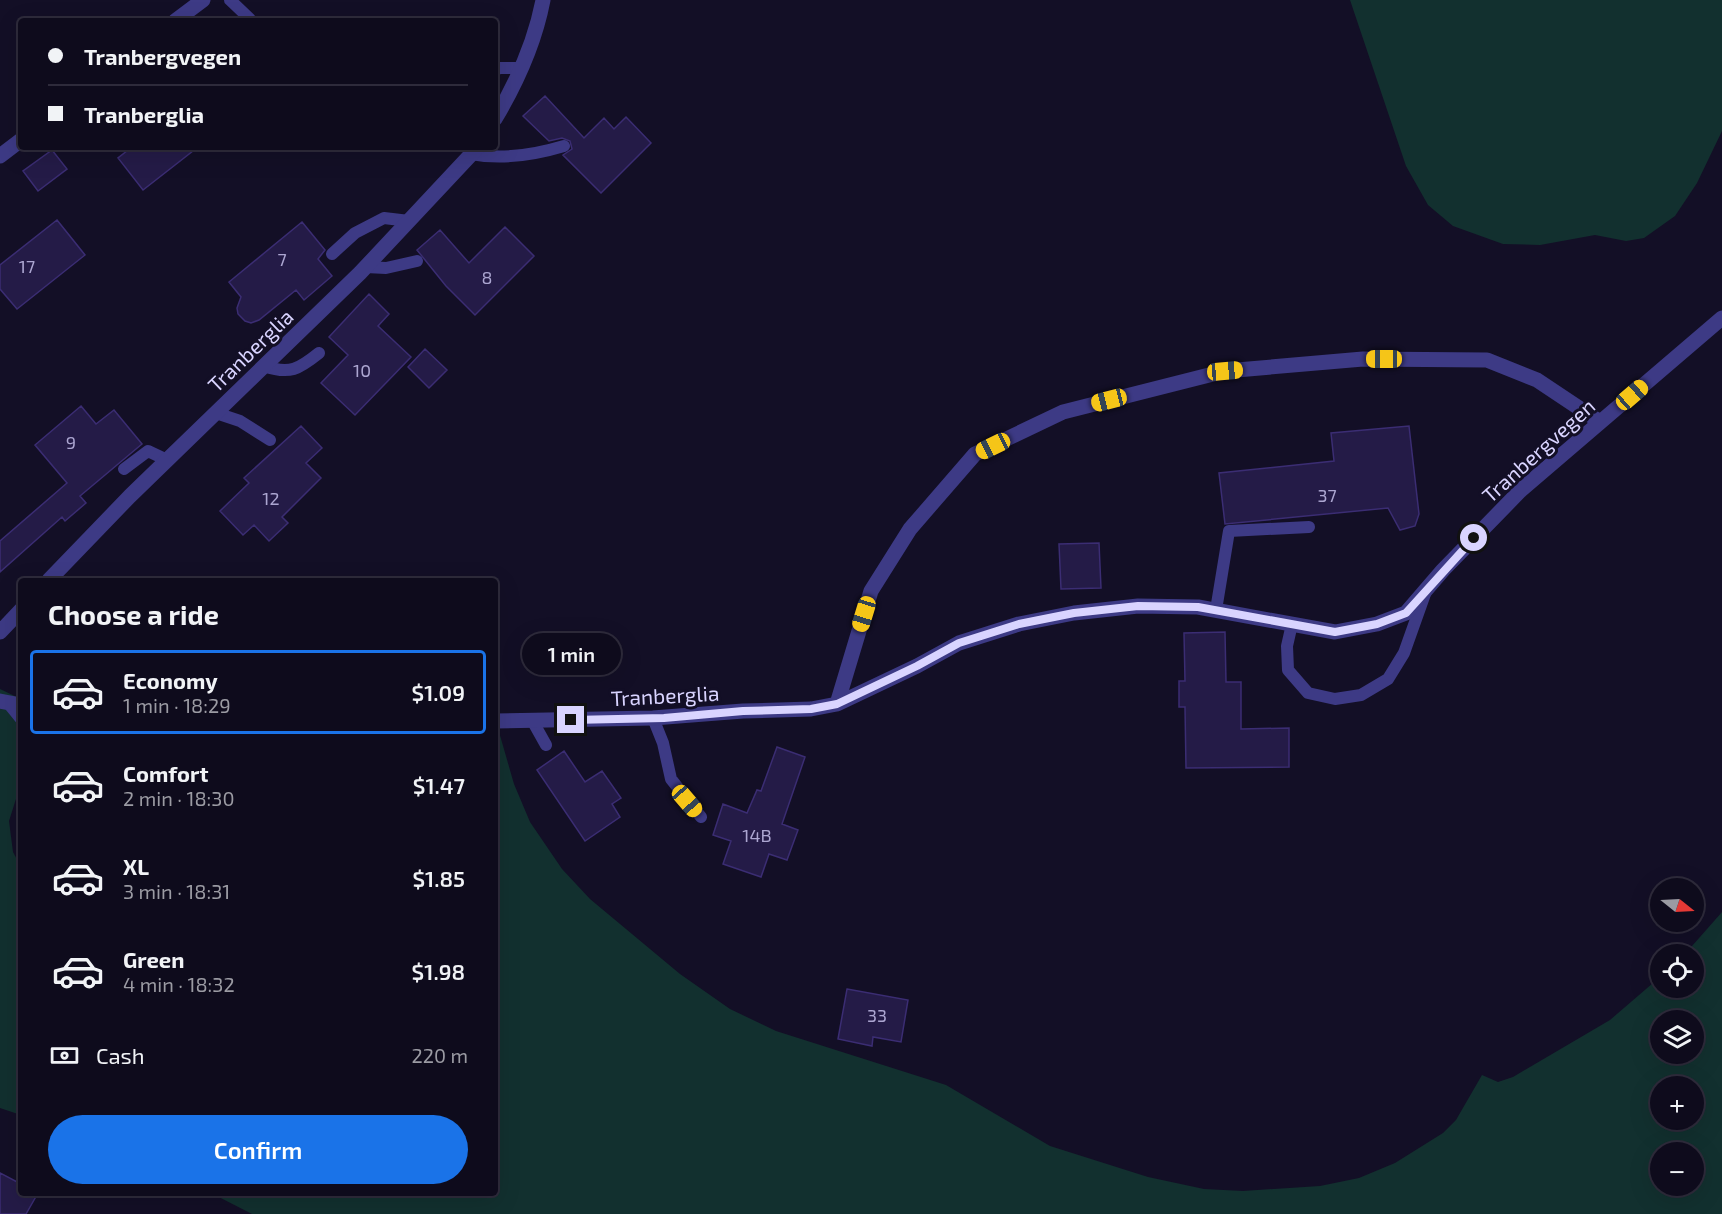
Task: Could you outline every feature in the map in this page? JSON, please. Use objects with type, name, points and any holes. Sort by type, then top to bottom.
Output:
[{"type":"street","points":[[179,18],[190,5],[203,0]]},
{"type":"street","points":[[498,113],[515,86],[539,23],[543,0]]},
{"type":"street","points":[[0,156],[18,142]]},
{"type":"street","name":"Tranberglia","points":[[54,578],[167,459],[366,267],[474,151]]},
{"type":"street","name":"Tranbergvegen","points":[[837,704],[959,643],[1019,624],[1074,613],[1138,606],[1198,607],[1335,632],[1377,624],[1406,613],[1521,490],[1722,318]]},
{"type":"street","points":[[837,704],[871,591],[910,530],[975,454],[1063,412],[1225,371],[1363,359],[1487,360],[1537,380],[1600,422]]},
{"type":"street","points":[[0,632],[18,613]]},
{"type":"street","name":"Tranberglia","points":[[498,721],[653,718],[743,711],[811,709],[837,704]]},
{"type":"lane","points":[[230,0],[249,18]]},
{"type":"lane","points":[[498,69],[522,68]]},
{"type":"lane","points":[[474,151],[493,158],[542,153],[564,146]]},
{"type":"lane","points":[[332,254],[355,233],[384,218],[409,221]]},
{"type":"lane","points":[[366,267],[386,268],[417,261]]},
{"type":"lane","points":[[264,366],[280,372],[300,368],[319,353]]},
{"type":"lane","points":[[216,413],[240,421],[270,440]]},
{"type":"lane","points":[[124,469],[148,451],[167,459]]},
{"type":"lane","points":[[1216,610],[1230,531],[1310,527]]},
{"type":"lane","points":[[1292,624],[1287,646],[1288,670],[1308,693],[1335,699],[1361,695],[1388,679],[1404,653],[1428,587]]},
{"type":"lane","points":[[653,718],[663,743],[671,779],[701,818]]},
{"type":"lane","points":[[532,720],[546,745]]},
{"type":"green space","points":[[1350,0],[1722,0],[1722,131],[1697,183],[1675,216],[1644,238],[1626,241],[1595,235],[1540,245],[1503,244],[1453,226],[1428,205],[1406,166]]},
{"type":"green space","points":[[0,689],[18,698],[18,792],[9,821],[13,852],[18,861],[18,1114],[0,1108]]},
{"type":"green space","points":[[498,728],[514,784],[530,822],[562,869],[590,899],[680,974],[730,1009],[776,1031],[946,1085],[1050,1146],[1148,1177],[1204,1189],[1243,1191],[1320,1186],[1359,1178],[1395,1163],[1443,1133],[1456,1120],[1482,1075],[1498,1082],[1513,1077],[1610,1020],[1650,986],[1650,998],[1704,998],[1704,944],[1694,944],[1722,912],[1722,1214],[252,1214],[217,1196],[498,1196]]},
{"type":"building","points":[[545,96],[584,138],[604,118],[614,129],[626,117],[651,143],[601,193],[563,155],[572,149],[570,141],[562,138],[549,141],[523,116]]},
{"type":"building","points":[[52,150],[67,169],[38,191],[23,171]]},
{"type":"building","points":[[128,150],[194,150],[143,190],[118,158]]},
{"type":"building","points":[[57,220],[85,255],[17,309],[0,289],[0,265]]},
{"type":"building","points":[[302,222],[325,250],[318,259],[332,276],[304,300],[296,290],[259,320],[251,323],[245,321],[238,314],[237,308],[241,297],[229,282]]},
{"type":"building","points":[[505,227],[534,256],[475,315],[446,286],[417,250],[440,230],[469,263]]},
{"type":"building","points":[[369,294],[389,314],[378,326],[411,357],[355,415],[321,383],[348,355],[329,337]]},
{"type":"building","points":[[425,349],[447,370],[429,388],[408,367]]},
{"type":"building","points":[[81,406],[96,424],[114,410],[142,444],[80,496],[86,503],[65,521],[62,517],[0,572],[0,541],[67,483],[35,445]]},
{"type":"building","points":[[301,426],[322,448],[306,463],[321,478],[282,517],[288,523],[269,541],[254,525],[243,535],[220,511],[249,483],[244,478]]},
{"type":"building","points":[[1409,426],[1419,514],[1415,526],[1400,530],[1388,508],[1225,524],[1219,473],[1334,461],[1331,433]]},
{"type":"building","points":[[1099,543],[1101,588],[1061,589],[1059,544]]},
{"type":"building","points":[[1225,632],[1226,682],[1241,682],[1241,729],[1289,728],[1289,767],[1186,768],[1185,707],[1179,707],[1179,681],[1185,681],[1184,633]]},
{"type":"building","points":[[777,747],[805,757],[782,824],[798,830],[787,860],[769,854],[761,877],[723,864],[731,841],[713,835],[723,804],[747,813],[757,790],[761,791]]},
{"type":"building","points":[[564,751],[585,782],[602,771],[621,798],[612,804],[620,817],[585,841],[537,770]]},
{"type":"building","points":[[847,989],[908,1000],[901,1042],[873,1037],[872,1046],[838,1039]]},
{"type":"building","points":[[0,1173],[18,1182],[18,1196],[36,1196],[26,1214],[0,1214]]},
{"type":"route","points":[[571,720],[664,718],[743,711],[811,709],[837,704],[959,643],[1019,624],[1074,613],[1138,606],[1198,607],[1335,632],[1377,624],[1406,613],[1474,538]]}]
